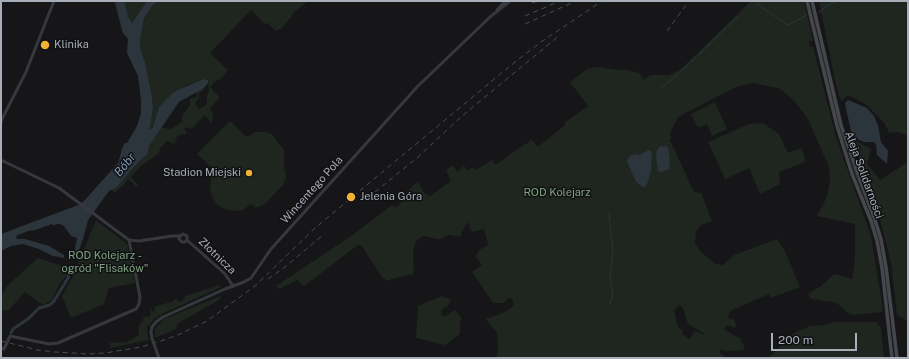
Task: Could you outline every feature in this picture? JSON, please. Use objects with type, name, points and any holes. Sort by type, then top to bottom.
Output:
[{"type":"main road","name":"Aleja Solidarności","points":[[807,1],[837,126],[852,174],[877,241],[882,268],[892,358]]},
{"type":"main road","name":"Aleja Solidarności","points":[[812,1],[841,125],[882,244],[897,358]]},
{"type":"street","points":[[1,123],[26,72],[54,1]]},
{"type":"street","name":"Wincentego Pola","points":[[492,16],[505,1]]},
{"type":"street","name":"Wincentego Pola","points":[[159,358],[154,347],[151,332],[152,327],[156,322],[164,316],[244,282],[253,275],[271,249],[418,86],[510,1]]},
{"type":"street","points":[[1,160],[59,188],[130,240],[135,242],[180,236],[182,234],[185,234],[187,240],[182,242],[179,239],[180,236]]},
{"type":"street","points":[[2,349],[10,336],[49,344],[58,343],[134,310],[139,304],[140,294],[130,240]]},
{"type":"street","name":"Złotnicza","points":[[187,240],[225,274],[233,286]]},
{"type":"green space","points":[[114,1],[148,1],[123,34]]},
{"type":"green space","points":[[159,1],[308,1],[292,14],[282,28],[276,31],[267,23],[265,24],[251,10],[210,53],[228,70],[220,80],[218,79],[210,87],[220,98],[210,108],[213,113],[212,124],[205,115],[191,129],[187,127],[184,129],[187,133],[179,135],[176,138],[175,144],[167,141],[161,147],[158,154],[141,166],[131,177],[138,185],[137,187],[128,179],[123,186],[114,193],[111,188],[117,187],[148,153],[149,146],[161,128],[171,129],[183,121],[183,114],[190,105],[190,99],[197,97],[196,91],[203,88],[204,90],[199,93],[199,97],[195,103],[199,109],[206,105],[207,101],[209,90],[208,80],[203,79],[185,86],[159,107],[153,127],[151,129],[150,128],[153,108],[152,97],[145,62],[141,52],[140,40],[144,20],[152,6]]},
{"type":"green space","name":"ROD Kolejarz","points":[[751,1],[804,1],[813,41],[809,41],[810,47],[813,46],[836,137],[871,236],[883,309],[882,312],[854,315],[849,314],[838,304],[833,302],[810,298],[808,294],[821,286],[834,274],[852,279],[855,259],[855,224],[817,216],[828,192],[830,179],[829,167],[808,119],[795,102],[778,88],[752,83],[736,87],[678,117],[670,133],[671,139],[669,141],[671,142],[694,192],[701,193],[712,221],[701,225],[696,232],[695,244],[702,253],[716,264],[723,265],[734,255],[777,239],[784,249],[800,287],[771,298],[769,294],[730,311],[728,318],[734,320],[736,325],[735,328],[727,325],[724,330],[740,338],[744,346],[744,350],[727,351],[721,349],[720,353],[724,356],[724,358],[496,358],[498,351],[497,333],[484,317],[489,318],[498,315],[510,309],[514,305],[512,299],[509,298],[504,303],[493,303],[472,272],[482,265],[476,257],[479,250],[488,245],[484,229],[472,232],[468,222],[461,233],[461,237],[449,235],[436,239],[424,236],[418,239],[415,243],[413,252],[414,274],[387,281],[384,278],[383,279],[362,246],[358,245],[304,286],[297,280],[279,289],[276,286],[351,236],[392,205],[396,207],[402,202],[405,194],[418,181],[424,193],[430,196],[451,181],[446,170],[453,165],[457,172],[464,166],[468,171],[473,167],[476,170],[492,160],[495,164],[497,164],[526,143],[527,144],[531,139],[538,147],[565,125],[564,123],[588,106],[570,82],[587,69],[597,67],[619,70],[624,69],[639,73],[644,80],[650,75],[670,75],[681,69]],"holes":[[[680,305],[683,308],[688,324],[706,335],[694,331],[690,339],[682,334],[683,331],[678,327],[674,310]]]},
{"type":"green space","points":[[809,1],[840,126],[849,155],[879,236],[884,261],[889,304],[887,304],[882,261],[868,209],[838,126]]},
{"type":"green space","points":[[819,1],[908,1],[908,135],[897,132],[889,133],[885,124],[866,104],[848,95],[841,101],[836,85]]},
{"type":"green space","points":[[715,102],[727,129],[712,136],[707,124],[698,128],[691,114]]},
{"type":"green space","name":"Stadion Miejski","points":[[230,121],[246,137],[256,132],[272,134],[284,150],[284,167],[286,177],[283,185],[265,204],[256,208],[251,204],[243,210],[236,211],[225,209],[217,205],[210,191],[211,177],[214,170],[197,154]]},
{"type":"green space","points":[[763,123],[779,134],[788,153],[801,148],[805,162],[779,172],[780,184],[760,194],[749,168],[725,179],[708,142],[749,124]]},
{"type":"green space","points":[[851,138],[871,149],[867,164],[880,180],[908,162],[908,321],[897,315],[891,263],[879,215]]},
{"type":"green space","name":"ROD Kolejarz - ogród \"Flisaków\"","points":[[96,220],[127,244],[135,283],[109,288],[104,304],[71,318],[62,296],[73,276]]},
{"type":"green space","points":[[38,258],[68,268],[67,275],[59,285],[52,300],[43,305],[25,292],[8,311],[1,310],[1,295],[8,285]]},
{"type":"green space","points":[[220,285],[221,287],[154,319],[149,326],[147,325],[149,340],[110,348],[110,343],[127,342],[139,335],[139,327],[141,322],[144,320],[142,316],[150,316],[151,309],[153,312],[155,311],[154,307],[174,301],[174,299],[177,299],[179,302],[184,300],[185,296]]},
{"type":"green space","points":[[220,296],[221,298],[219,300],[177,324],[176,329],[155,338],[155,329],[164,319]]},
{"type":"green space","points":[[442,296],[451,300],[448,306],[441,310],[441,314],[442,316],[446,316],[455,310],[462,319],[460,322],[460,334],[445,345],[416,338],[418,306]]},
{"type":"green space","points":[[833,322],[876,322],[881,328],[884,358],[769,358],[792,334],[810,326],[824,325]]},
{"type":"water","name":"Bóbr","points":[[115,1],[124,1],[128,17],[132,23],[148,1],[159,1],[152,6],[144,19],[140,40],[141,52],[145,62],[152,97],[153,108],[150,129],[153,127],[159,107],[174,92],[203,79],[208,80],[208,83],[204,88],[179,102],[149,146],[148,153],[117,187],[109,191],[88,220],[77,256],[68,258],[68,255],[74,253],[77,238],[71,236],[64,226],[60,224],[56,224],[54,226],[52,224],[16,236],[17,239],[25,239],[49,246],[64,255],[64,258],[53,256],[39,249],[23,244],[11,246],[1,251],[1,234],[78,205],[84,201],[118,163],[123,146],[127,143],[137,126],[141,113],[138,76],[127,53],[128,39],[123,33]]},
{"type":"water","points":[[848,100],[867,108],[874,116],[878,125],[881,142],[888,151],[887,164],[877,155],[876,144],[874,142],[864,142],[852,135],[845,103]]},
{"type":"water","points":[[660,146],[668,147],[670,161],[669,169],[661,172],[658,171],[656,155]]},
{"type":"water","points":[[649,150],[652,153],[651,171],[647,184],[643,187],[636,182],[627,161],[630,156],[635,154],[639,155]]},
{"type":"waterway","points":[[818,13],[837,1]]},
{"type":"waterway","points":[[757,4],[788,25],[807,15]]},
{"type":"waterway","points":[[660,89],[685,68],[738,16]]},
{"type":"waterway","points":[[609,214],[610,222]]},
{"type":"waterway","points":[[609,305],[613,296],[610,274],[613,250],[610,225]]},
{"type":"waterway","points":[[11,333],[13,329],[28,319],[39,308],[50,305],[54,301],[68,278],[70,269]]},
{"type":"railway","points":[[532,3],[538,1]]},
{"type":"railway","points":[[525,16],[560,1]]},
{"type":"railway","points":[[525,24],[576,1]]},
{"type":"railway","points":[[1,341],[38,350],[55,352],[88,354],[105,353],[141,347],[161,341],[207,321],[255,286],[315,228],[510,66],[541,42],[602,1]]},
{"type":"railway","points":[[667,31],[689,1]]},
{"type":"railway","points":[[375,192],[418,157],[462,116],[560,35]]},
{"type":"railway","points":[[268,279],[285,267],[323,235]]},
{"type":"place","name":"Klinika","points":[[45,45]]},
{"type":"place","name":"Stadion Miejski","points":[[249,173]]},
{"type":"place","name":"Jelenia Góra","points":[[351,197]]}]
